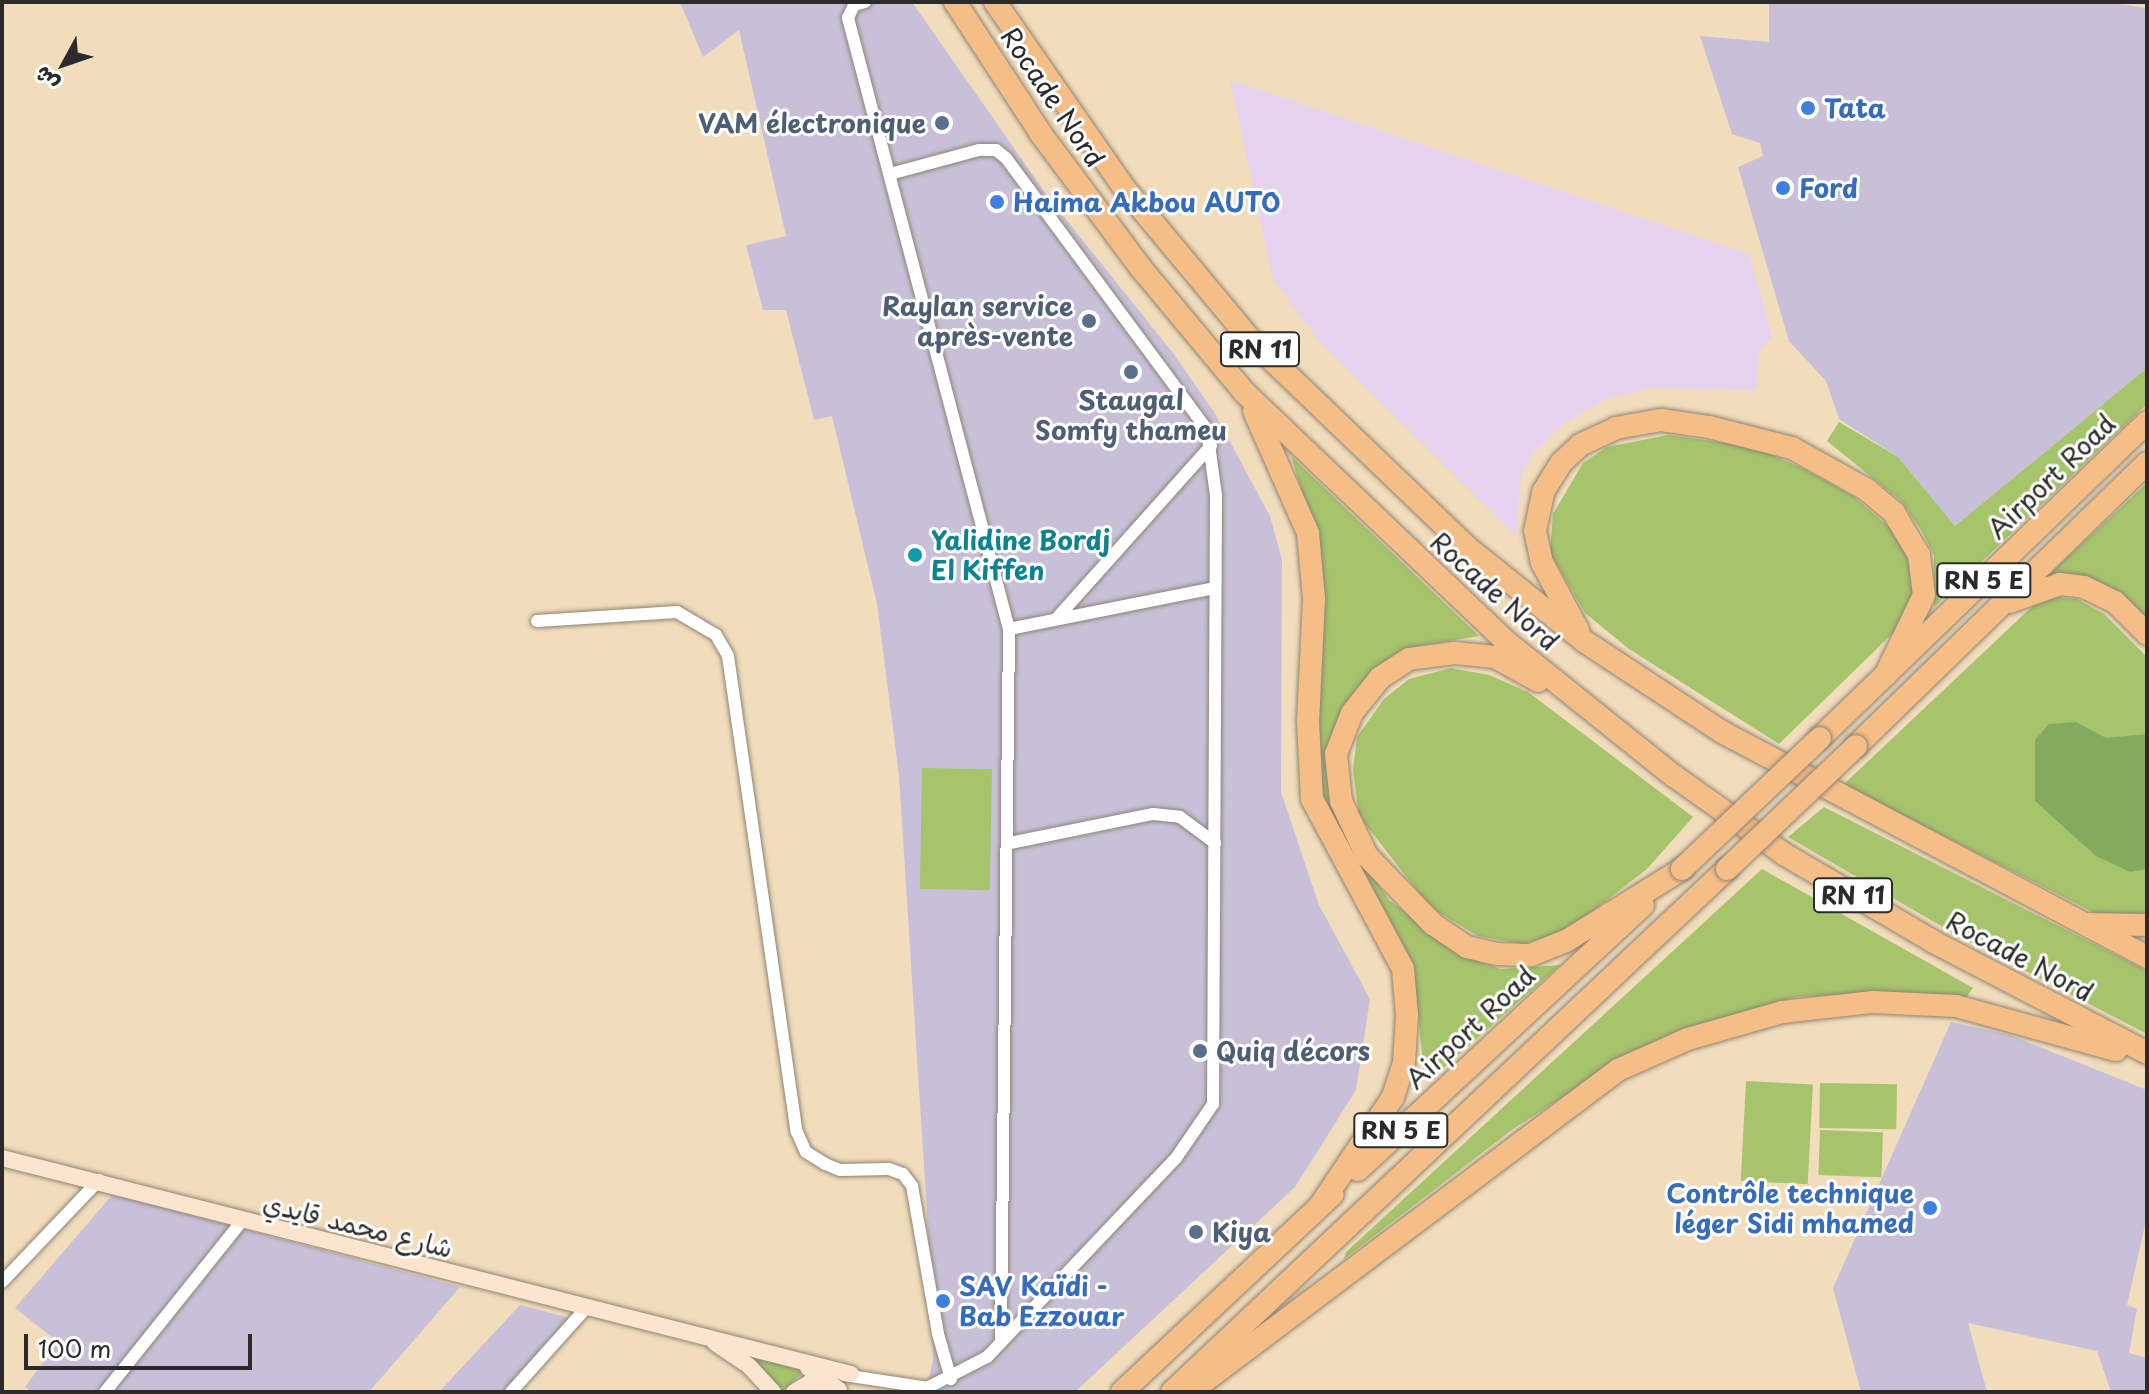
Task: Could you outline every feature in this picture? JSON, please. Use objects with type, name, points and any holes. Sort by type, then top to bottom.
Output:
[{"type":"highway","name":"Rocade Nord","points":[[955,2],[1077,183],[1244,392],[1399,542],[1580,703],[1784,854],[1932,941],[2147,1056]]},
{"type":"highway","name":"Rocade Nord","points":[[995,2],[1125,189],[1249,338],[1468,548],[1584,641],[1722,732],[2147,957]]},
{"type":"highway","points":[[1244,392],[1308,533],[1314,599],[1308,721],[1312,799],[1403,969],[1404,1063],[1393,1097],[1321,1204]]},
{"type":"highway","points":[[1584,641],[1542,563],[1535,531],[1543,492],[1561,463],[1580,445],[1616,428],[1661,420],[1792,448],[1867,490],[1894,513],[1919,555],[1924,595],[1885,676]]},
{"type":"highway","name":"Airport Road","points":[[1122,1392],[1682,869],[2147,422]]},
{"type":"highway","name":"RN 5 E","points":[[1172,1392],[1727,869],[2147,463]]},
{"type":"highway","points":[[1988,616],[2023,594],[2060,584],[2084,587],[2115,602],[2147,634]]},
{"type":"highway","points":[[1580,703],[1495,657],[1455,653],[1409,659],[1380,678],[1352,713],[1336,754],[1341,801],[1367,856],[1433,924],[1467,947],[1497,954],[1531,955],[1566,941],[1682,869]]},
{"type":"highway","points":[[2078,923],[2147,925]]},
{"type":"highway","points":[[1190,1392],[1618,1070],[1688,1039],[1782,1012],[1873,1002],[1956,1006],[2147,1056]]},
{"type":"main road","name":"شارع محمد قايدي","points":[[2,1158],[99,1180],[243,1220],[851,1374]]},
{"type":"main road","points":[[704,1336],[749,1366],[773,1392]]},
{"type":"main road","points":[[793,1358],[816,1380],[840,1391]]},
{"type":"main road","points":[[794,1392],[816,1380]]},
{"type":"street","points":[[865,2],[854,5],[848,18],[1009,629],[1010,843],[1001,1339]]},
{"type":"street","points":[[816,1380],[851,1374],[926,1391],[987,1357],[1176,1158],[1213,1104],[1216,496],[1211,446],[1193,408],[1006,158],[996,150],[979,150],[890,174]]},
{"type":"street","points":[[1057,618],[1211,446]]},
{"type":"street","points":[[1009,629],[1214,588]]},
{"type":"street","points":[[537,621],[677,612],[716,635],[728,656],[797,1132],[806,1152],[825,1164],[840,1170],[889,1169],[903,1174],[912,1186],[938,1334],[951,1379]]},
{"type":"street","points":[[1010,843],[1153,814],[1180,817],[1215,843]]},
{"type":"street","points":[[2,1282],[99,1180]]},
{"type":"street","points":[[105,1392],[243,1220]]},
{"type":"street","points":[[511,1392],[586,1308]]},
{"type":"shaded area","points":[[680,2],[912,2],[1048,197],[1173,353],[1214,412],[1270,516],[1282,560],[1281,792],[1319,905],[1370,999],[1356,1090],[1295,1187],[1075,1392],[926,1392],[933,1360],[927,1214],[899,776],[877,604],[832,416],[814,420],[786,310],[763,310],[746,245],[786,236],[739,30],[703,57]]},
{"type":"shaded area","points":[[1769,2],[2104,2],[2147,8],[2147,368],[1955,526],[1898,457],[1839,419],[1826,381],[1789,341],[1738,167],[1763,156],[1760,143],[1732,134],[1700,36],[1769,42]]},
{"type":"shaded area","points":[[1230,80],[1749,254],[1772,337],[1759,350],[1756,390],[1647,388],[1602,401],[1565,423],[1533,454],[1521,475],[1516,536],[1317,339],[1273,279]]},
{"type":"shaded area","points":[[1951,1022],[2010,1035],[2147,1090],[2147,1216],[2127,1305],[2137,1309],[2129,1353],[2147,1358],[2147,1392],[2111,1392],[2097,1351],[1968,1323],[1987,1392],[1861,1392],[1833,1288]]},
{"type":"shaded area","points":[[113,1194],[460,1287],[369,1392],[32,1392],[25,1387],[58,1342],[15,1308]]},
{"type":"shaded area","points":[[520,1305],[574,1319],[508,1392],[439,1392]]},
{"type":"green space","points":[[2147,368],[2147,404],[1934,607],[1934,555],[1921,530],[1901,501],[1827,441],[1839,422],[1898,457],[1955,526]]},
{"type":"green space","points":[[1668,435],[1755,447],[1804,469],[1853,496],[1894,531],[1911,563],[1913,598],[1899,627],[1779,744],[1629,649],[1585,613],[1550,553],[1553,514],[1583,463],[1607,447]]},
{"type":"green space","points":[[1291,456],[1479,636],[1418,646],[1387,661],[1358,691],[1335,810],[1345,837],[1389,900],[1460,955],[1501,969],[1560,965],[1431,1079],[1424,1075],[1417,1003],[1327,811],[1317,773],[1325,591],[1317,540]]},
{"type":"green space","points":[[2147,483],[2147,621],[2043,580]]},
{"type":"green space","points":[[2056,597],[2077,599],[2104,614],[2147,657],[2147,918],[2097,914],[1843,785],[2039,600]]},
{"type":"green space","points":[[1451,668],[1489,675],[1528,692],[1693,817],[1647,869],[1567,931],[1523,944],[1478,936],[1430,907],[1359,816],[1353,770],[1357,737],[1384,699],[1409,679]]},
{"type":"green space","points":[[2076,722],[2106,738],[2147,734],[2147,869],[2130,872],[2096,856],[2035,801],[2035,740],[2049,724]]},
{"type":"green space","points":[[922,768],[992,769],[990,890],[920,889]]},
{"type":"green space","points":[[1824,807],[2147,971],[2147,1034],[1953,933],[1788,837]]},
{"type":"green space","points":[[1762,869],[1973,988],[1965,999],[1895,993],[1797,997],[1682,1029],[1629,1054],[1513,1129],[1344,1259],[1346,1252]]},
{"type":"green space","points":[[1746,1081],[1813,1085],[1808,1184],[1741,1181]]},
{"type":"green space","points":[[1820,1083],[1897,1084],[1896,1129],[1819,1128]]},
{"type":"green space","points":[[1820,1130],[1883,1132],[1881,1177],[1818,1175]]},
{"type":"green space","points":[[748,1355],[795,1365],[804,1371],[782,1392]]},
{"type":"place","name":"Tata","points":[[1808,108]]},
{"type":"place","name":"VAM électronique","points":[[942,123]]},
{"type":"place","name":"Ford","points":[[1783,188]]},
{"type":"place","name":"Haima Akbou AUTO","points":[[997,202]]},
{"type":"place","name":"Raylan service après-vente","points":[[1089,321]]},
{"type":"place","name":"Staugal Somfy thameu","points":[[1131,372]]},
{"type":"place","name":"Yalidine Bordj El Kiffen","points":[[915,555]]},
{"type":"place","name":"Quiq décors","points":[[1200,1051]]},
{"type":"place","name":"Contrôle technique léger Sidi mhamed","points":[[1930,1208]]},
{"type":"place","name":"Kiya","points":[[1196,1232]]},
{"type":"place","name":"SAV Kaïdi - Bab Ezzouar","points":[[943,1301]]}]
